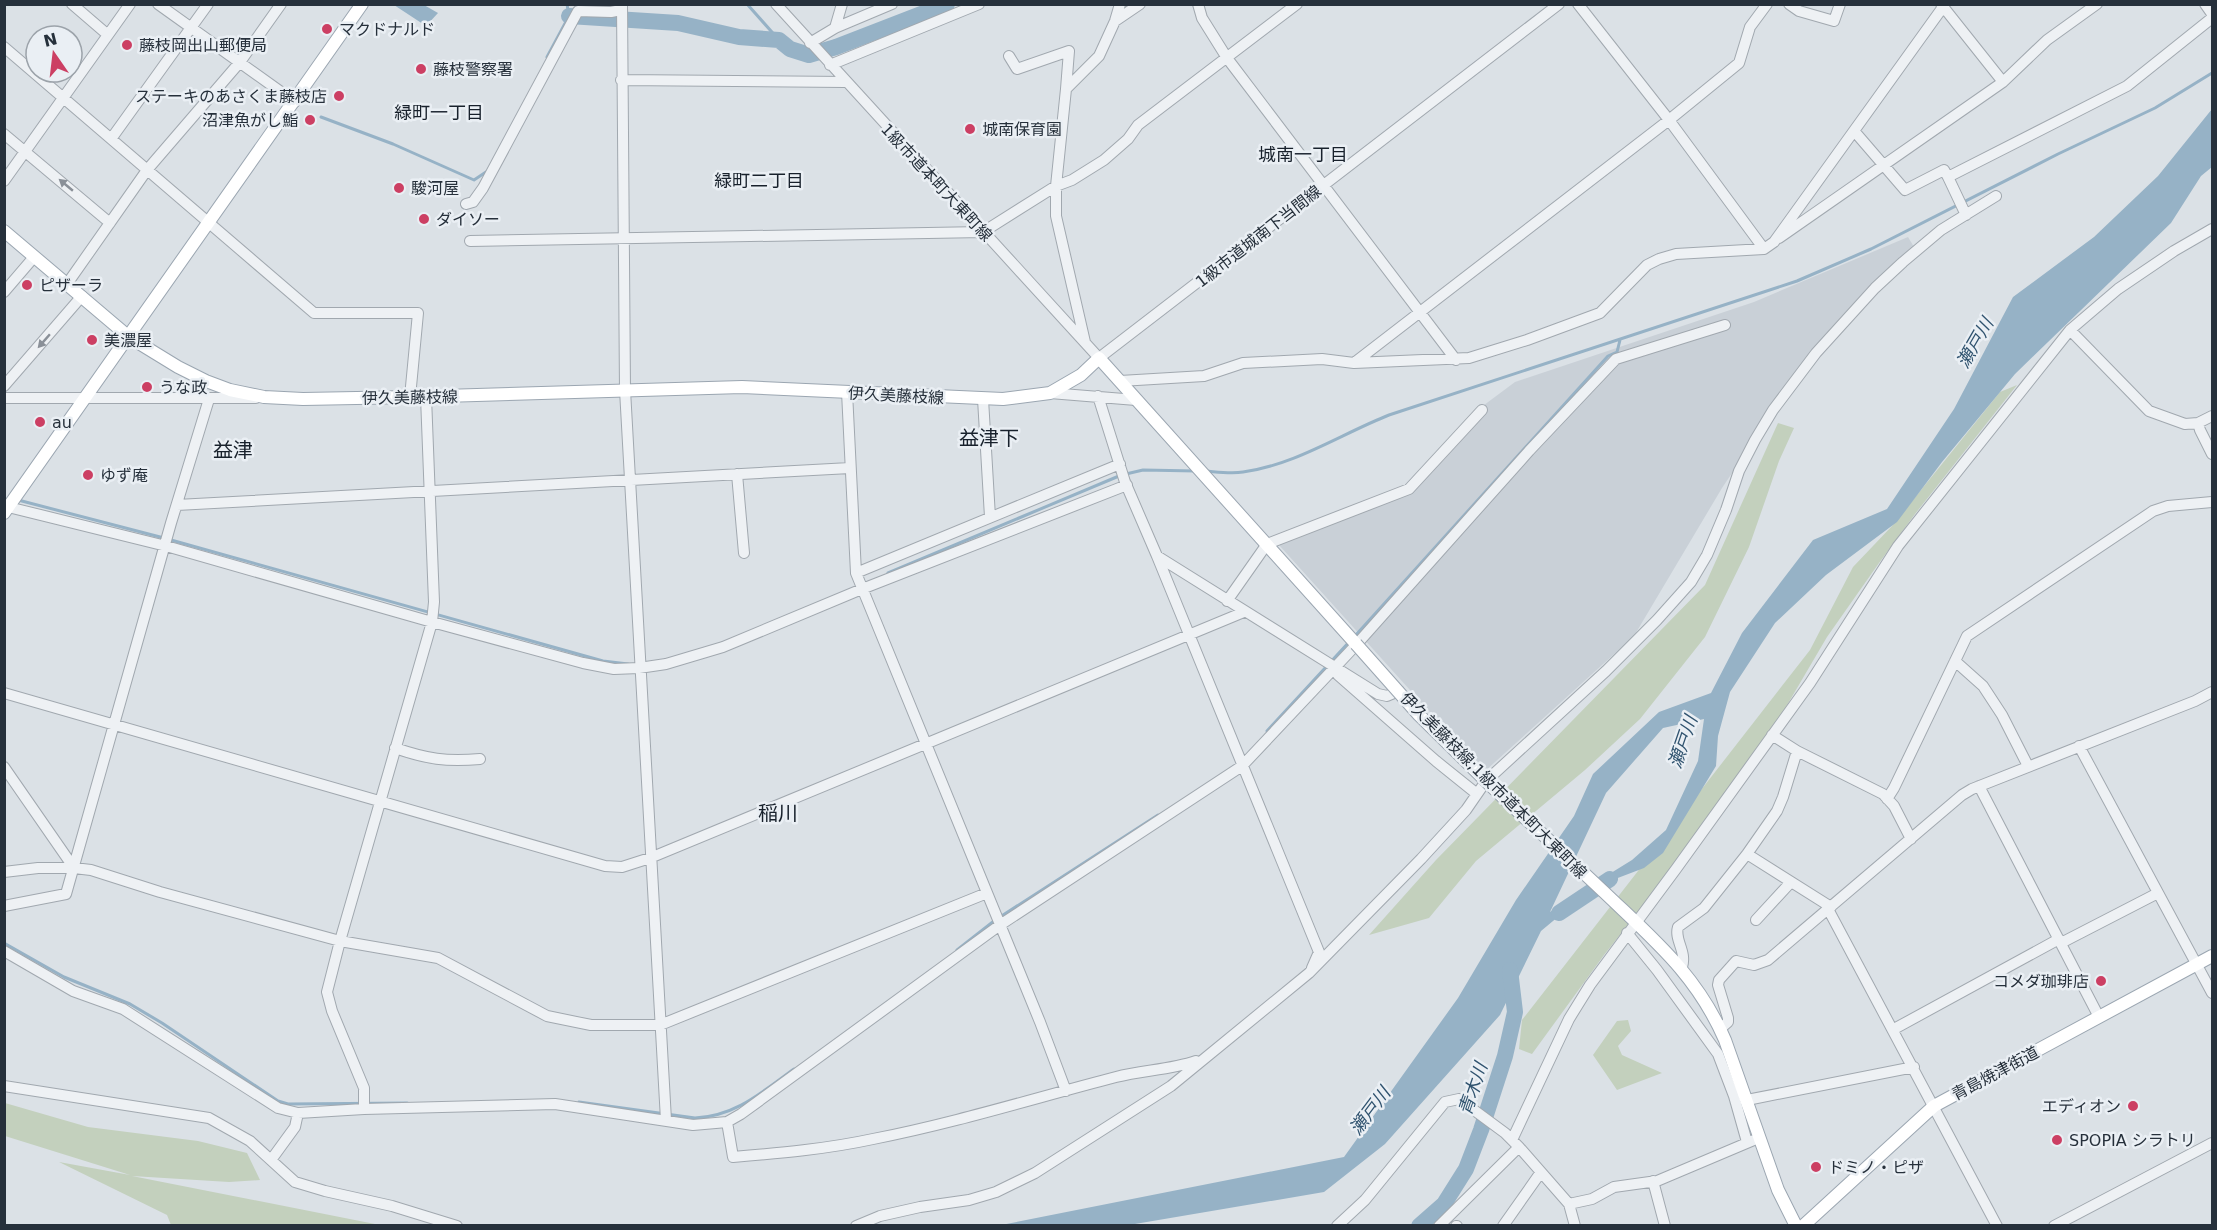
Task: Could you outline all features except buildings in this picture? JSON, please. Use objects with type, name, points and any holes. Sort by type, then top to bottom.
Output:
[{"type":"main road","points":[[6,508],[86,398],[362,4]]},
{"type":"main road","name":"伊久美藤枝線","points":[[4,231],[129,337],[206,381],[230,390],[264,397],[303,399],[426,397],[742,387],[1003,399],[1050,393],[1081,375],[1099,358]]},
{"type":"main road","name":"伊久美藤枝線;1級市道本町大東町線","points":[[1099,358],[1426,721],[1682,968],[1715,1016],[1778,1190],[1796,1226]]},
{"type":"main road","name":"青島焼津街道","points":[[1803,1226],[1934,1106],[2212,956]]},
{"type":"street","points":[[72,4],[108,35]]},
{"type":"street","points":[[4,181],[130,4]]},
{"type":"street","points":[[158,4],[295,102]]},
{"type":"street","points":[[111,139],[208,4]]},
{"type":"street","points":[[67,284],[147,170],[240,62],[281,4]]},
{"type":"street","name":"1級市道本町大東町線","points":[[776,4],[1099,358]]},
{"type":"street","points":[[835,28],[842,4]]},
{"type":"street","points":[[810,43],[835,28],[892,4]]},
{"type":"street","points":[[830,65],[979,4]]},
{"type":"street","points":[[1066,89],[1099,56],[1120,4]]},
{"type":"street","points":[[1115,21],[1140,4]]},
{"type":"street","points":[[1198,4],[1202,18],[1227,58],[1456,360]]},
{"type":"street","points":[[470,241],[983,232],[1056,186],[1072,180],[1104,160],[1128,139],[1138,125],[1297,4]]},
{"type":"street","name":"1級市道城南下当間線","points":[[1099,358],[1559,4]]},
{"type":"street","points":[[1578,4],[1769,245]]},
{"type":"street","points":[[1353,363],[1669,120],[1739,63],[1750,27],[1767,4]]},
{"type":"street","points":[[1790,4],[1798,11],[1834,21],[1840,4]]},
{"type":"street","points":[[1120,381],[1204,376],[1243,363],[1322,359],[1353,363],[1456,360],[1527,340],[1600,314],[1647,265],[1659,259],[1676,254],[1769,245],[2004,82],[2047,40],[2097,4]]},
{"type":"street","points":[[1948,177],[2127,86],[2212,16],[2205,4]]},
{"type":"street","points":[[1769,245],[1855,132],[1942,6],[2004,82]]},
{"type":"street","points":[[466,204],[473,202],[483,188],[578,11],[611,12],[621,8],[625,390],[666,1120]]},
{"type":"street","points":[[4,47],[314,313],[418,314],[410,397]]},
{"type":"street","points":[[1009,57],[1017,69],[1069,51],[1056,186],[1056,216],[1086,344]]},
{"type":"street","points":[[621,80],[845,82]]},
{"type":"street","points":[[1855,132],[1905,190],[1944,170],[1966,215]]},
{"type":"street","points":[[4,134],[110,223]]},
{"type":"street","points":[[856,1226],[880,1216],[920,1206],[969,1200],[1010,1186],[1058,1160],[1171,1086],[1310,973],[1466,810],[1486,781],[1606,671],[1691,582],[1707,555],[1739,471],[1773,410],[1816,352],[1875,288],[1941,230],[1996,196]]},
{"type":"street","points":[[1439,1226],[1516,1143],[1569,1018],[1590,985],[1634,921],[1810,683],[1898,546],[2070,330],[2118,289],[2174,251],[2212,229]]},
{"type":"street","points":[[4,292],[34,257]]},
{"type":"street","points":[[4,386],[82,296]]},
{"type":"street","points":[[4,951],[74,991],[123,1010],[278,1108],[298,1113],[555,1104],[693,1125],[727,1122],[1000,925],[1242,766],[1357,644],[1529,451],[1616,359],[1725,325]]},
{"type":"street","points":[[2070,330],[2149,411],[2186,424],[2198,423],[2212,416]]},
{"type":"street","points":[[847,392],[856,573],[1066,1091]]},
{"type":"street","points":[[1050,393],[1136,400]]},
{"type":"street","points":[[1098,396],[1126,483],[1319,952],[1310,973]]},
{"type":"street","points":[[4,398],[264,397]]},
{"type":"street","points":[[364,1109],[364,1088],[327,992],[432,622],[434,602],[426,397]]},
{"type":"street","points":[[4,906],[66,894],[171,523],[209,399]]},
{"type":"street","points":[[983,399],[990,517]]},
{"type":"street","points":[[1227,601],[1267,544],[1409,489],[1482,410]]},
{"type":"street","points":[[2198,423],[2212,454]]},
{"type":"street","points":[[856,573],[1120,464]]},
{"type":"street","points":[[177,505],[850,468]]},
{"type":"street","points":[[737,474],[744,553]]},
{"type":"street","points":[[6,508],[166,546],[583,663],[614,669],[639,669],[686,659],[723,647],[1126,483]]},
{"type":"street","points":[[1887,799],[1966,636],[2152,512],[2168,506],[2212,502]]},
{"type":"street","points":[[1157,556],[1378,694],[1386,696],[1399,691]]},
{"type":"street","points":[[4,693],[605,866],[622,867],[650,858],[1244,612]]},
{"type":"street","points":[[1955,661],[1983,686],[2002,715],[2028,766]]},
{"type":"street","points":[[1334,667],[1341,679],[1477,794]]},
{"type":"street","points":[[1720,1029],[1728,1022],[1728,1018],[1718,985],[1719,980],[1736,961],[1754,965],[1768,960],[1962,795],[1979,786],[2212,692]]},
{"type":"street","points":[[1772,735],[1797,751],[1870,786],[1894,806],[1911,839]]},
{"type":"street","points":[[2079,746],[2212,993]]},
{"type":"street","points":[[395,748],[445,761],[480,759]]},
{"type":"street","points":[[1682,968],[1685,958],[1676,932],[1678,927],[1704,908],[1747,854],[1780,804],[1797,751]]},
{"type":"street","points":[[4,767],[74,867]]},
{"type":"street","points":[[1979,786],[2099,1017]]},
{"type":"street","points":[[1747,854],[1829,908],[1997,1226]]},
{"type":"street","points":[[4,872],[74,867],[91,870],[160,892],[340,941],[438,958],[547,1016],[568,1022],[591,1024],[660,1025],[987,893]]},
{"type":"street","points":[[1756,920],[1791,882]]},
{"type":"street","points":[[1894,1029],[2158,892]]},
{"type":"street","points":[[1627,933],[1718,1054],[1734,1096],[1747,1142]]},
{"type":"street","points":[[727,1122],[733,1157],[800,1151],[874,1139],[1119,1076],[1184,1065],[1203,1059]]},
{"type":"street","points":[[1747,1100],[1914,1067]]},
{"type":"street","points":[[4,1086],[209,1118],[250,1141],[295,1182],[392,1206],[457,1226]]},
{"type":"street","points":[[1337,1226],[1365,1200],[1445,1102],[1459,1099],[1516,1143],[1569,1204],[1575,1226]]},
{"type":"street","points":[[271,1160],[295,1127],[298,1113]]},
{"type":"street","points":[[1569,1204],[1592,1199],[1614,1187],[1653,1182],[1760,1137]]},
{"type":"street","points":[[2054,1226],[2212,1143]]},
{"type":"street","points":[[1503,1226],[1541,1172]]},
{"type":"street","points":[[1653,1182],[1665,1226]]},
{"type":"shaded area","points":[[1908,237],[1914,247],[1823,337],[1722,488],[1634,636],[1484,772],[1279,545],[1409,489],[1472,414],[1515,382],[1754,302]]},
{"type":"green space","points":[[2017,385],[1879,563],[1827,637],[1776,724],[1705,827],[1604,955],[1532,1054],[1519,1049],[1522,1020],[1810,650],[1853,567],[1892,526],[2000,392]]},
{"type":"green space","points":[[1778,423],[1794,428],[1779,461],[1749,547],[1705,637],[1640,719],[1585,770],[1476,861],[1429,918],[1369,935],[1436,860],[1705,585]]},
{"type":"green space","points":[[1628,1020],[1631,1031],[1618,1046],[1622,1055],[1662,1073],[1617,1090],[1593,1055],[1617,1021]]},
{"type":"green space","points":[[5,1103],[88,1127],[198,1141],[247,1153],[260,1180],[229,1182],[132,1176],[380,1225],[171,1225],[167,1215],[59,1162],[130,1175],[5,1136]]},
{"type":"water","points":[[394,5],[424,5],[438,13],[426,26]]},
{"type":"water","points":[[2212,109],[2212,167],[2201,176],[2171,223],[2015,374],[1942,462],[1897,522],[1826,575],[1775,623],[1730,692],[1718,736],[1716,766],[1663,853],[1644,868],[1602,884],[1598,881],[1632,860],[1666,830],[1698,761],[1704,719],[1663,728],[1606,793],[1550,912],[1572,896],[1577,901],[1541,931],[1500,1015],[1385,1144],[1324,1192],[1129,1225],[996,1226],[1344,1157],[1458,998],[1516,900],[1574,816],[1593,774],[1659,712],[1711,693],[1742,633],[1813,540],[1887,509],[1954,409],[2013,297],[2094,237],[2158,176]]},
{"type":"waterway","points":[[547,57],[569,16],[567,4]]},
{"type":"waterway","points":[[747,4],[779,40]]},
{"type":"waterway","points":[[569,16],[678,23],[739,37],[779,40],[790,49],[809,55],[836,47],[947,4]]},
{"type":"waterway","points":[[1206,471],[1238,473],[1281,463],[1389,415],[1797,281],[1871,249],[2058,154],[2155,108],[2212,73]]},
{"type":"waterway","points":[[321,117],[393,144],[474,180],[486,172]]},
{"type":"waterway","points":[[1355,636],[1608,356],[1617,352],[1620,340]]},
{"type":"waterway","points":[[1126,474],[1143,470],[1196,471]]},
{"type":"waterway","points":[[888,573],[1119,476]]},
{"type":"waterway","points":[[18,500],[164,538],[603,661],[628,664]]},
{"type":"waterway","points":[[1267,731],[1350,641]]},
{"type":"waterway","points":[[1000,917],[1158,815]]},
{"type":"waterway","name":"瀬戸川","points":[[1559,913],[1610,879]]},
{"type":"waterway","points":[[957,950],[994,921]]},
{"type":"waterway","points":[[4,943],[64,977],[130,1004],[278,1101],[288,1104],[407,1103]]},
{"type":"waterway","name":"青木川","points":[[1419,1226],[1444,1204],[1466,1169],[1481,1130],[1505,1056],[1515,1012],[1510,970]]},
{"type":"waterway","points":[[579,1102],[695,1118],[710,1116],[736,1108],[794,1069]]},
{"type":"place","name":"マクドナルド","points":[[327,29]]},
{"type":"place","name":"藤枝岡出山郵便局","points":[[127,45]]},
{"type":"place","name":"藤枝警察署","points":[[421,69]]},
{"type":"place","name":"ステーキのあさくま藤枝店","points":[[339,96]]},
{"type":"place","name":"沼津魚がし鮨","points":[[310,120]]},
{"type":"place","name":"城南保育園","points":[[970,129]]},
{"type":"place","name":"駿河屋","points":[[399,188]]},
{"type":"place","name":"ダイソー","points":[[424,219]]},
{"type":"place","name":"ピザーラ","points":[[27,285]]},
{"type":"place","name":"美濃屋","points":[[92,340]]},
{"type":"place","name":"うな政","points":[[147,387]]},
{"type":"place","name":"au","points":[[40,422]]},
{"type":"place","name":"ゆず庵","points":[[88,475]]},
{"type":"place","name":"コメダ珈琲店","points":[[2101,981]]},
{"type":"place","name":"エディオン","points":[[2133,1106]]},
{"type":"place","name":"SPOPIA シラトリ","points":[[2057,1140]]},
{"type":"place","name":"ドミノ・ピザ","points":[[1816,1167]]},
{"type":"district","name":"緑町一丁目","points":[[439,113]]},
{"type":"district","name":"城南一丁目","points":[[1303,155]]},
{"type":"district","name":"緑町二丁目","points":[[759,181]]},
{"type":"district","name":"益津下","points":[[989,438]]},
{"type":"district","name":"益津","points":[[233,450]]},
{"type":"district","name":"稲川","points":[[778,813]]}]
